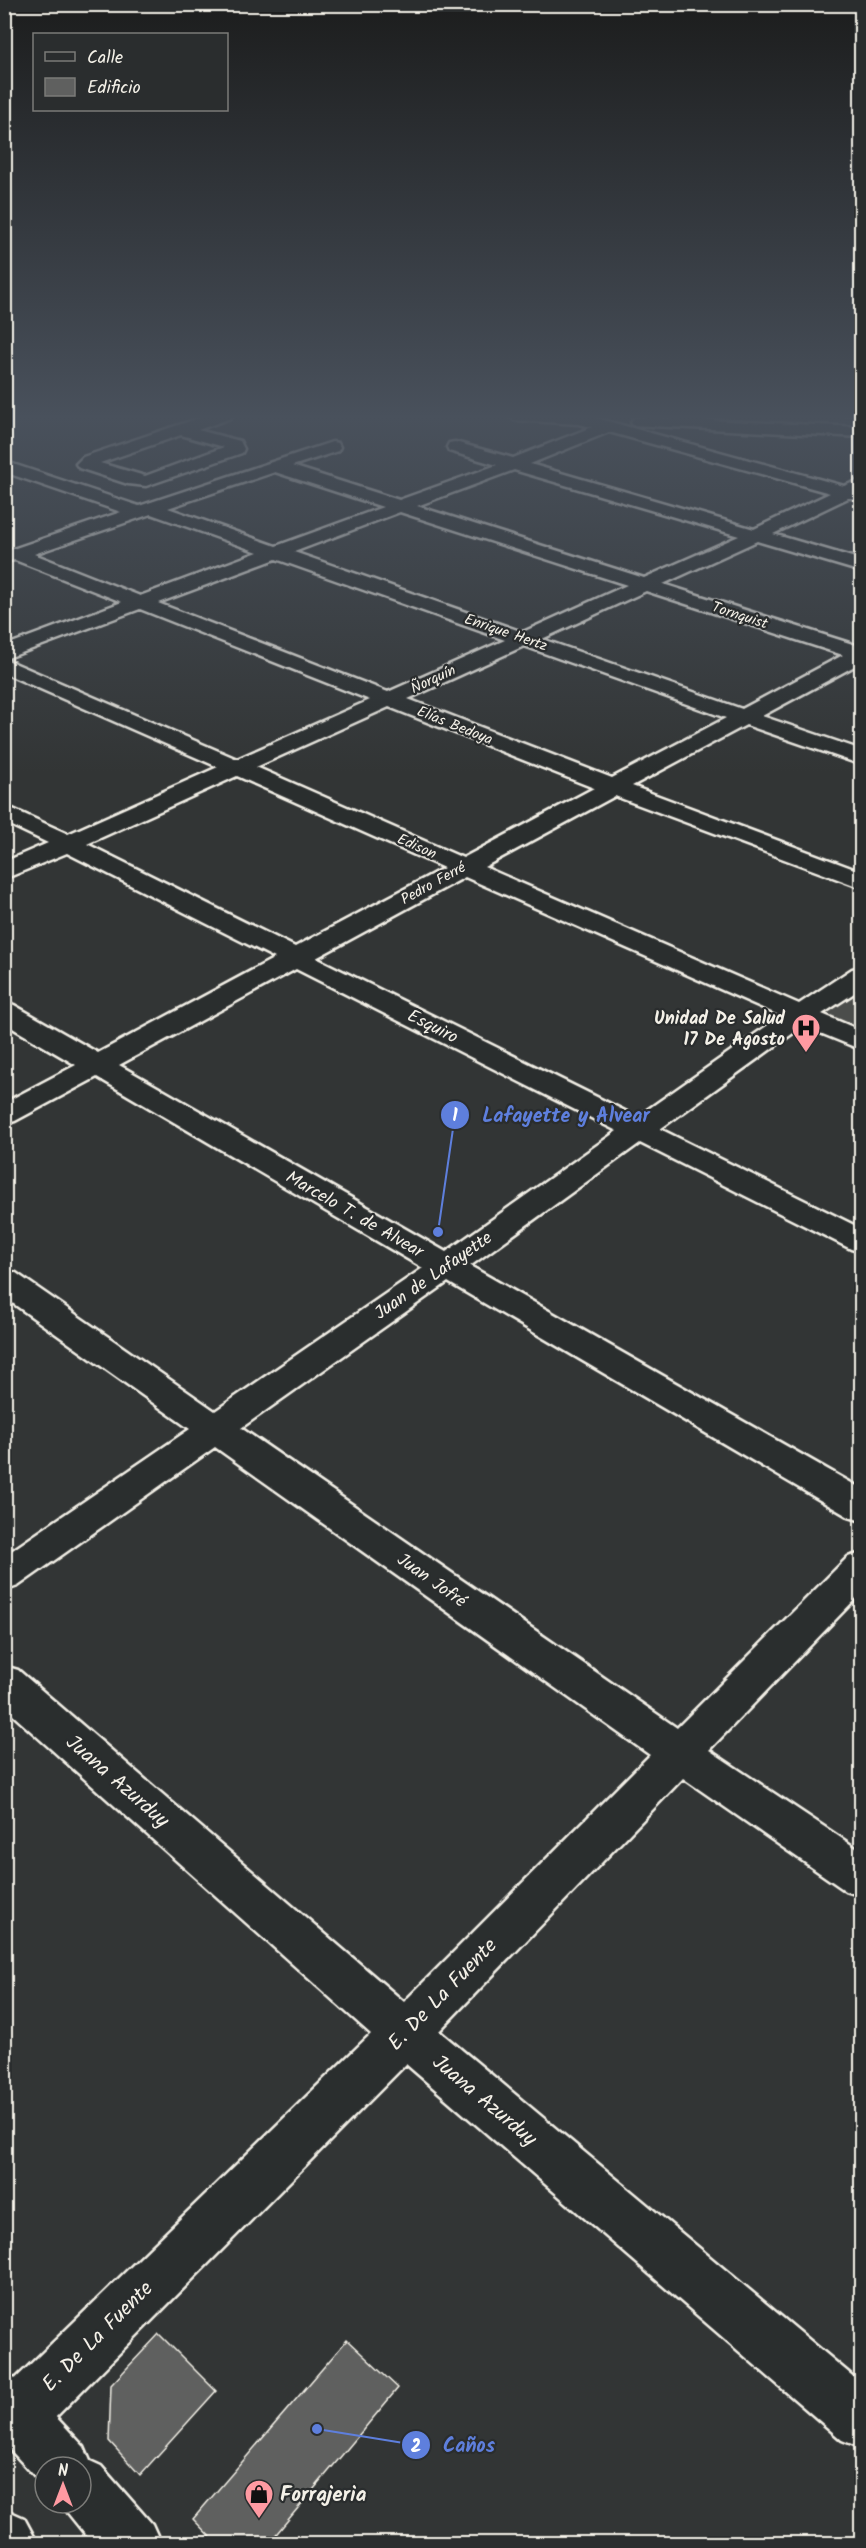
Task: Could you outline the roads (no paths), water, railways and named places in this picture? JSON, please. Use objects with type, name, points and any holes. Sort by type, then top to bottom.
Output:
[{"type":"street","points":[[10,556],[74,534]]},
{"type":"street","name":"Enrique Hertz","points":[[220,534],[524,638],[861,758]]},
{"type":"street","points":[[4,653],[326,534]]},
{"type":"street","name":"Tornquist","points":[[488,534],[861,654]]},
{"type":"street","points":[[752,534],[861,566]]},
{"type":"street","name":"Ñorquín","points":[[4,872],[756,535]]},
{"type":"street","name":"Elías Bedoya","points":[[10,556],[140,603],[861,881]]},
{"type":"street","name":"Pedro Ferré","points":[[4,1114],[462,866],[861,654]]},
{"type":"street","name":"Edison","points":[[4,664],[861,1042]]},
{"type":"street","name":"Esquiro","points":[[4,812],[861,1242]]},
{"type":"street","name":"Juan de Lafayette","points":[[4,1576],[447,1267],[638,1129],[861,975]]},
{"type":"street","name":"Marcelo T. de Alvear","points":[[4,1011],[861,1507]]},
{"type":"street","name":"Juan Jofré","points":[[4,1281],[678,1752],[861,1877]]},
{"type":"street","name":"E. De La Fuente","points":[[11,2408],[405,2032],[861,1567]]},
{"type":"street","name":"Juana Azurduy","points":[[4,1682],[405,2032],[861,2420]]},
{"type":"street","points":[[11,2408],[53,2455]]},
{"type":"street","points":[[93,2500],[132,2544]]},
{"type":"street","points":[[4,2538],[9,2544]]},
{"type":"place","name":"Unidad De Salud 17 De Agosto","points":[[806,1054]]},
{"type":"place","name":"Lafayette y Alvear","points":[[438,1232]]},
{"type":"place","name":"Caños","points":[[317,2429]]},
{"type":"place","name":"Forrajeria","points":[[259,2520]]}]
